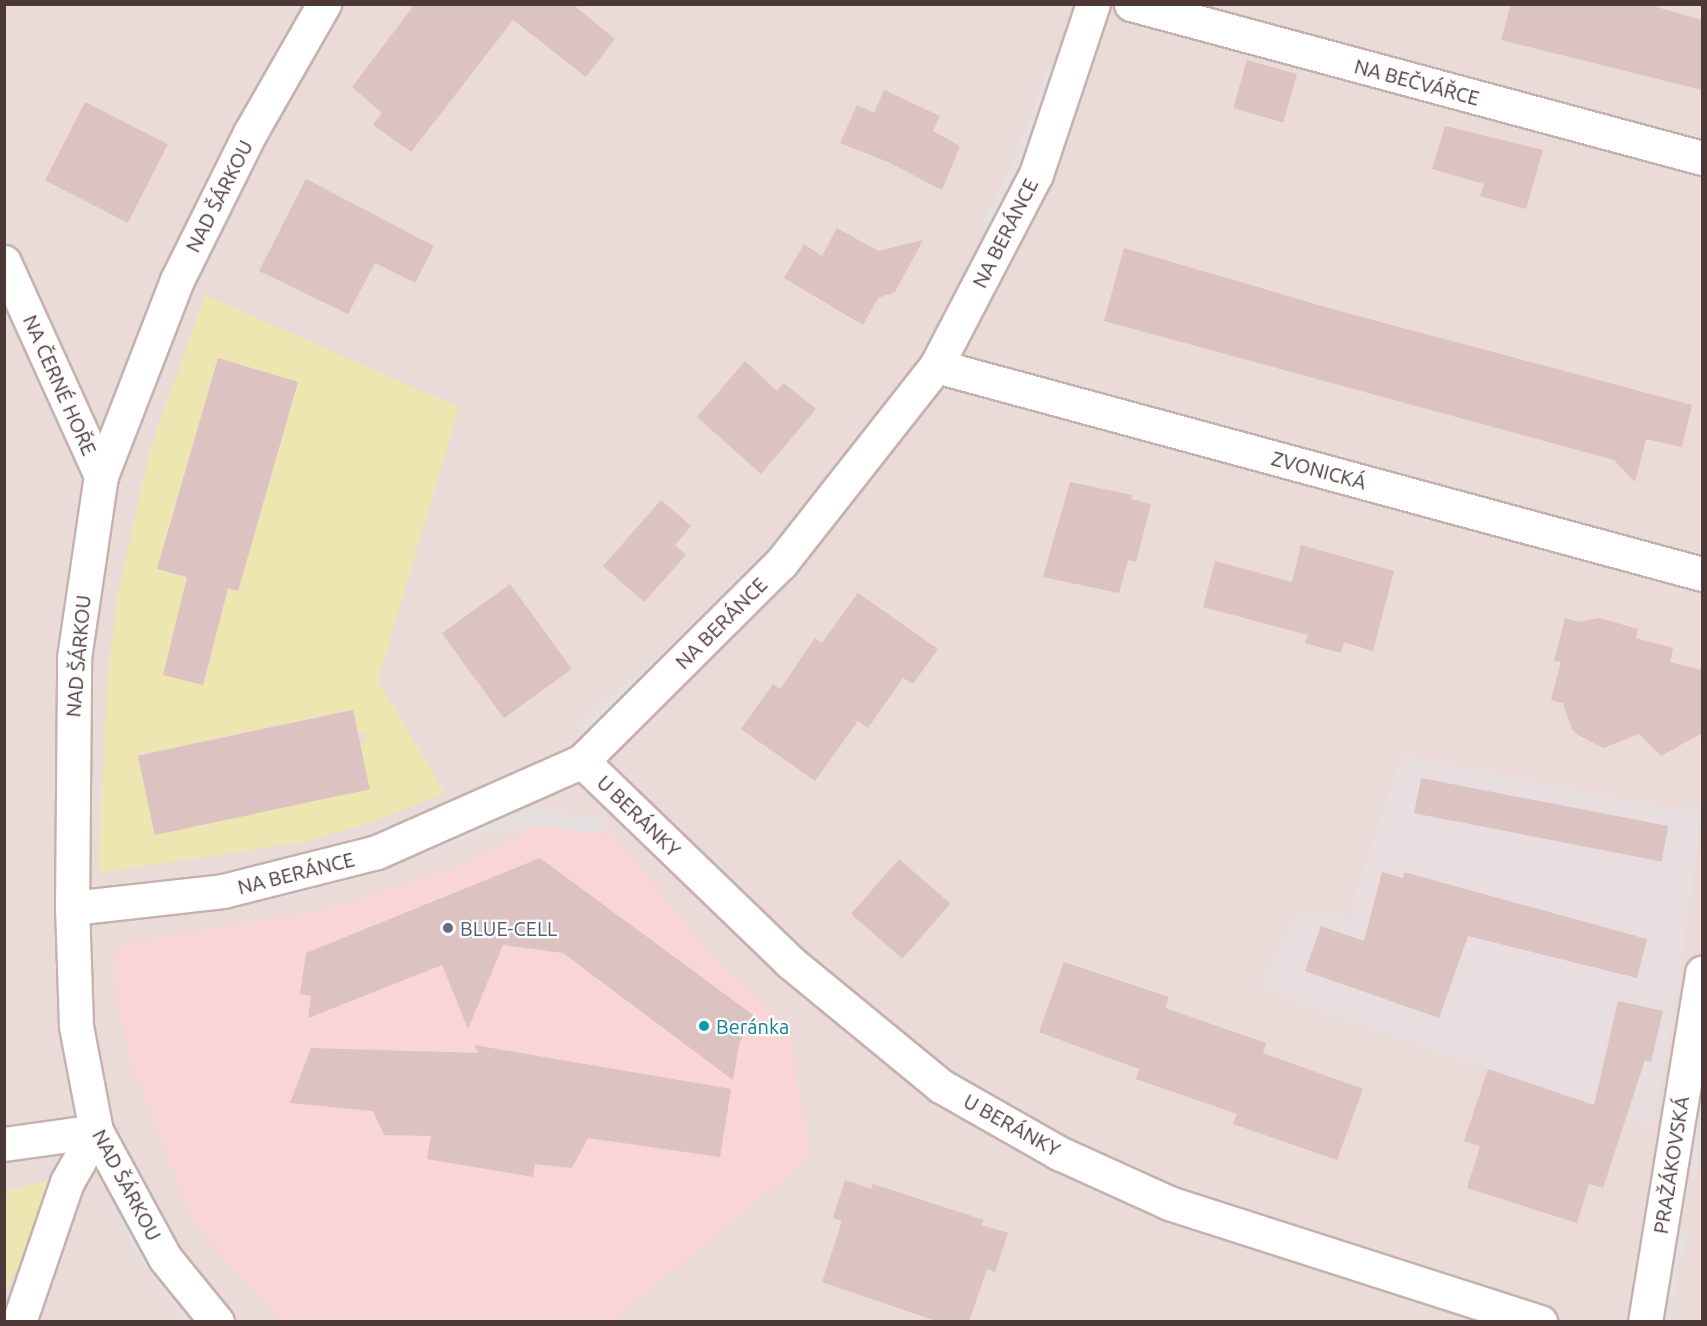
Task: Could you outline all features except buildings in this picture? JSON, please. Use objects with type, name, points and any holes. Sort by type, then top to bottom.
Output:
[{"type":"street","name":"NAD ŠÁRKOU","points":[[217,1322],[165,1258],[96,1131],[76,1026],[72,908],[74,658],[101,476],[177,280],[250,134],[324,4]]},
{"type":"street","name":"NA BERÁNCE","points":[[72,908],[223,891],[377,852],[582,761],[781,563],[936,366],[1036,174],[1093,4]]},
{"type":"street","name":"NA BEČVÁŘCE","points":[[1131,4],[1702,158]]},
{"type":"street","name":"NA ČERNÉ HOŘE","points":[[4,262],[101,476]]},
{"type":"street","name":"ZVONICKÁ","points":[[936,366],[1702,574]]},
{"type":"street","name":"U BERÁNKY","points":[[582,761],[790,962],[941,1086],[1059,1153],[1169,1203],[1540,1322]]},
{"type":"street","name":"PRAŽÁKOVSKÁ","points":[[1645,1322],[1702,973]]},
{"type":"street","points":[[4,1144],[96,1131]]},
{"type":"street","points":[[19,1322],[67,1182],[96,1131]]},
{"type":"shaded area","points":[[5,5],[1702,5],[1702,1321],[5,1321]]},
{"type":"shaded area","points":[[1048,67],[1062,73],[993,236],[980,229],[1016,153]]},
{"type":"shaded area","points":[[205,295],[459,407],[378,681],[445,793],[367,824],[302,842],[98,873],[108,668],[118,595],[149,452]],"holes":[[[218,358],[298,382],[238,591],[228,588],[204,685],[163,675],[187,577],[157,569]],[[353,709],[358,733],[365,732],[367,741],[360,743],[370,789],[155,835],[138,755]]]},
{"type":"shaded area","points":[[865,421],[877,429],[812,521],[586,737],[576,726],[664,649],[773,541],[830,473]]},
{"type":"shaded area","points":[[1401,755],[1680,811],[1682,806],[1702,810],[1676,1003],[1652,1126],[1294,1001],[1261,983],[1294,915],[1349,917]]},
{"type":"shaded area","points":[[557,811],[607,820],[602,834],[544,825],[490,830],[370,875],[293,896],[153,918],[132,926],[127,912],[497,814]]},
{"type":"shaded area","points":[[586,814],[611,832],[715,960],[787,1026],[811,1156],[612,1321],[282,1321],[194,1224],[131,1064],[113,975],[116,948],[142,940],[318,911],[444,872],[561,815]]},
{"type":"shaded area","points":[[1699,1077],[1702,1078],[1702,1145],[1697,1173],[1683,1171]]},
{"type":"shaded area","points":[[62,1177],[5,1293],[5,1191]]},
{"type":"shaded area","points":[[118,1187],[204,1321],[184,1321],[133,1250],[104,1193]]},
{"type":"shaded area","points":[[1672,1229],[1688,1232],[1670,1322],[1654,1321]]},
{"type":"place","name":"BLUE-CELL","points":[[448,928]]},
{"type":"place","name":"Beránka","points":[[704,1026]]}]
